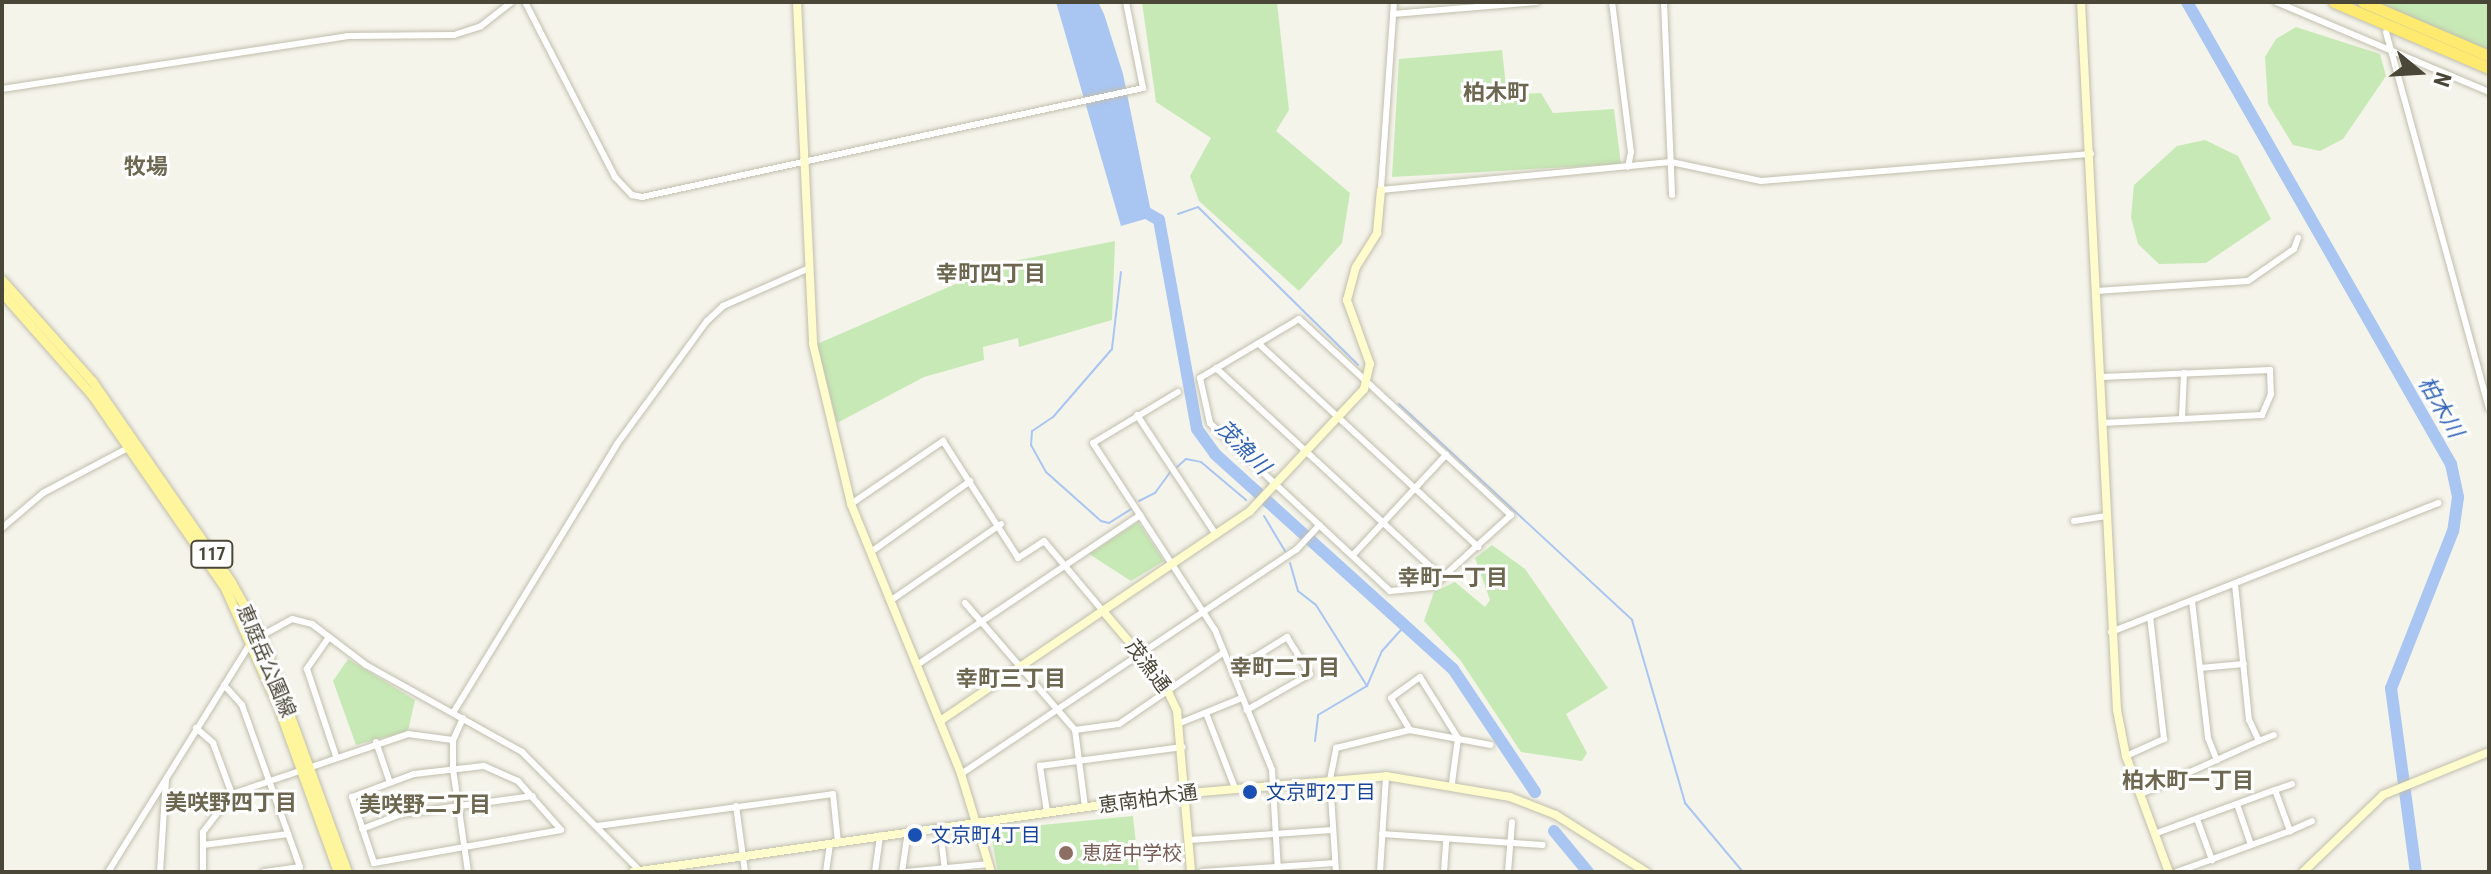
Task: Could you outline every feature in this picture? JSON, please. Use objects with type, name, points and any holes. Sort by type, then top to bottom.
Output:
[{"type":"highway","points":[[2334,2],[2489,68]]},
{"type":"highway","points":[[2363,2],[2489,56]]},
{"type":"main road","name":"恵庭岳公園線","points":[[2,280],[132,445],[256,638],[347,872]]},
{"type":"main road","name":"恵庭岳公園線","points":[[2,293],[132,445]]},
{"type":"main road","name":"恵庭岳公園線","points":[[305,768],[338,872]]},
{"type":"street","points":[[2,89],[347,36],[454,35],[481,26],[512,2]]},
{"type":"street","points":[[525,2],[615,177],[632,195],[804,162],[1143,88],[1126,2]]},
{"type":"street","points":[[797,2],[807,269],[813,344],[851,504],[961,774],[990,868],[904,872],[908,831]]},
{"type":"street","points":[[940,721],[1216,535],[1259,501],[1368,381],[1370,364],[1347,300],[1356,267],[1377,233],[1394,2]]},
{"type":"street","points":[[1393,14],[1536,2]]},
{"type":"street","points":[[1612,2],[1631,152],[1628,167]]},
{"type":"street","points":[[1664,2],[1672,195]]},
{"type":"street","points":[[2081,2],[2091,154],[2111,632],[2126,756],[2169,872]]},
{"type":"street","points":[[2276,2],[2489,92]]},
{"type":"street","points":[[2386,32],[2489,408]]},
{"type":"street","points":[[1381,190],[1671,162],[1761,181],[2091,154]]},
{"type":"street","points":[[2096,291],[2248,281],[2294,249],[2298,238]]},
{"type":"street","points":[[453,713],[617,444],[707,321],[723,306],[807,269]]},
{"type":"street","points":[[1302,320],[1368,381],[1511,515],[1443,578],[1423,589],[1390,591],[1274,486],[1210,423],[1200,378],[1302,320]]},
{"type":"street","points":[[1259,344],[1478,547]]},
{"type":"street","points":[[1216,368],[1443,578]]},
{"type":"street","points":[[2101,377],[2270,370],[2271,394],[2262,415],[2102,423]]},
{"type":"street","points":[[2182,417],[2184,373]]},
{"type":"street","points":[[1178,392],[1093,443],[1202,611],[1224,652],[1273,785],[1278,870]]},
{"type":"street","points":[[1137,415],[1216,535]]},
{"type":"street","points":[[851,504],[943,441],[1001,524],[1018,558],[1044,541],[1103,611]]},
{"type":"street","points":[[2,528],[43,493],[132,445]]},
{"type":"street","points":[[1353,555],[1446,455]]},
{"type":"street","points":[[871,552],[970,481]]},
{"type":"street","points":[[2111,632],[2439,503]]},
{"type":"street","points":[[917,665],[1140,515]]},
{"type":"street","points":[[2074,521],[2105,516]]},
{"type":"street","points":[[890,601],[1001,524]]},
{"type":"street","points":[[961,774],[1305,542],[1318,526]]},
{"type":"street","points":[[2235,585],[2249,720],[2259,741]]},
{"type":"street","points":[[2192,601],[2200,668],[2217,760]]},
{"type":"street","points":[[965,603],[1075,730],[1085,807]]},
{"type":"street","name":"茂漁通","points":[[1103,611],[1169,691],[1180,723],[1191,872]]},
{"type":"street","points":[[2126,756],[2164,739],[2150,617]]},
{"type":"street","points":[[108,872],[196,728],[256,638],[300,619],[366,665],[463,718],[538,764],[641,872]]},
{"type":"street","points":[[329,637],[307,669],[336,756]]},
{"type":"street","points":[[1232,671],[1287,637],[1310,674],[1247,710]]},
{"type":"street","points":[[1075,730],[1119,724],[1224,652]]},
{"type":"street","points":[[2200,668],[2244,664]]},
{"type":"street","points":[[1410,730],[1391,698],[1420,677],[1458,738],[1452,783]]},
{"type":"street","points":[[224,685],[242,705],[300,867],[263,872]]},
{"type":"street","points":[[1180,723],[1242,698]]},
{"type":"street","points":[[1206,713],[1235,788]]},
{"type":"street","points":[[463,718],[453,740],[453,769],[468,872]]},
{"type":"street","points":[[196,728],[213,743],[232,794]]},
{"type":"street","points":[[1336,872],[1330,780],[1336,748],[1410,730],[1491,745]]},
{"type":"street","points":[[203,872],[203,845],[208,822],[232,794],[376,742],[408,734],[453,740]]},
{"type":"street","points":[[2141,794],[2274,735]]},
{"type":"street","points":[[376,742],[389,780]]},
{"type":"street","points":[[1047,812],[1040,766],[1183,747]]},
{"type":"street","points":[[2303,872],[2390,792],[2489,752]]},
{"type":"street","points":[[453,769],[497,769],[533,796],[561,830],[464,844],[374,863],[352,797],[389,780],[453,769]]},
{"type":"street","points":[[160,872],[167,776]]},
{"type":"street","points":[[1380,872],[1386,776]]},
{"type":"street","name":"恵南柏木通","points":[[633,872],[1186,794],[1386,776],[1452,783],[1556,815],[1646,872]]},
{"type":"street","points":[[2154,834],[2292,784]]},
{"type":"street","points":[[2275,790],[2290,831]]},
{"type":"street","points":[[597,826],[833,794],[834,842],[826,872]]},
{"type":"street","points":[[362,829],[401,814],[533,796]]},
{"type":"street","points":[[2237,804],[2251,845]]},
{"type":"street","points":[[736,806],[745,872]]},
{"type":"street","points":[[2197,819],[2212,860]]},
{"type":"street","points":[[2177,872],[2312,821]]},
{"type":"street","points":[[1508,872],[1512,822]]},
{"type":"street","points":[[940,828],[945,871]]},
{"type":"street","points":[[1189,840],[1332,830]]},
{"type":"street","points":[[203,845],[288,834]]},
{"type":"street","points":[[1382,834],[1543,845]]},
{"type":"street","points":[[875,872],[880,835]]},
{"type":"street","points":[[1444,872],[1446,840]]},
{"type":"street","points":[[1202,872],[1278,870],[1335,863]]},
{"type":"green space","points":[[1142,2],[1277,2],[1289,110],[1276,131],[1350,193],[1342,243],[1299,291],[1199,201],[1190,176],[1211,138],[1156,102]]},
{"type":"green space","points":[[2377,2],[2489,2],[2489,51]]},
{"type":"green space","points":[[2296,27],[2380,54],[2386,76],[2343,139],[2320,151],[2293,145],[2268,104],[2265,57],[2276,39]]},
{"type":"green space","points":[[1502,50],[1507,95],[1541,93],[1553,113],[1614,109],[1621,164],[1392,177],[1399,59]]},
{"type":"green space","points":[[2205,140],[2238,156],[2271,219],[2206,263],[2159,264],[2138,244],[2131,217],[2134,185],[2177,146]]},
{"type":"green space","points":[[1115,241],[1112,320],[1019,347],[1018,338],[983,347],[984,360],[924,377],[837,423],[817,344],[1004,263]]},
{"type":"green space","points":[[1138,522],[1164,561],[1131,581],[1089,554]]},
{"type":"green space","points":[[1492,545],[1525,569],[1608,688],[1566,714],[1587,753],[1582,761],[1521,752],[1461,661],[1424,621],[1434,592],[1455,582],[1485,607],[1490,600],[1475,558]]},
{"type":"green space","points":[[348,659],[415,700],[408,731],[356,745],[333,681]]},
{"type":"green space","name":"恵庭中学校","points":[[1133,816],[1139,872],[998,872],[990,830]]},
{"type":"water","points":[[1056,2],[1098,2],[1104,14],[1123,74],[1152,217],[1121,226]]},
{"type":"waterway","name":"柏木川","points":[[2187,2],[2451,464],[2458,497],[2453,531],[2391,688],[2416,872]]},
{"type":"waterway","points":[[1178,214],[1198,207],[1358,365]]},
{"type":"waterway","name":"茂漁川","points":[[1140,209],[1159,220],[1197,429],[1215,454],[1453,669],[1535,792]]},
{"type":"waterway","points":[[1121,272],[1112,349],[1053,417],[1032,431],[1031,445],[1046,472],[1101,521],[1109,523],[1131,509]]},
{"type":"waterway","points":[[1399,404],[1632,620],[1685,803],[1743,872]]},
{"type":"waterway","points":[[1177,467],[1186,459],[1201,462],[1246,500]]},
{"type":"waterway","points":[[1139,501],[1155,493],[1170,472]]},
{"type":"waterway","points":[[1264,516],[1285,551]]},
{"type":"waterway","points":[[1290,563],[1298,591],[1316,605],[1367,686]]},
{"type":"waterway","points":[[1315,741],[1318,715],[1367,686],[1382,651],[1407,623]]},
{"type":"waterway","name":"茂漁川","points":[[1554,831],[1588,872]]},
{"type":"place","name":"文京町2丁目","points":[[1250,792]]},
{"type":"place","name":"文京町4丁目","points":[[915,835]]},
{"type":"place","name":"恵庭中学校","points":[[1066,853]]},
{"type":"district","name":"柏木町","points":[[1496,93]]},
{"type":"district","name":"牧場","points":[[146,167]]},
{"type":"district","name":"幸町四丁目","points":[[991,274]]},
{"type":"district","name":"幸町一丁目","points":[[1453,578]]},
{"type":"district","name":"幸町二丁目","points":[[1285,668]]},
{"type":"district","name":"幸町三丁目","points":[[1011,679]]},
{"type":"district","name":"柏木町一丁目","points":[[2188,781]]},
{"type":"district","name":"美咲野四丁目","points":[[231,803]]},
{"type":"district","name":"美咲野二丁目","points":[[425,805]]}]
